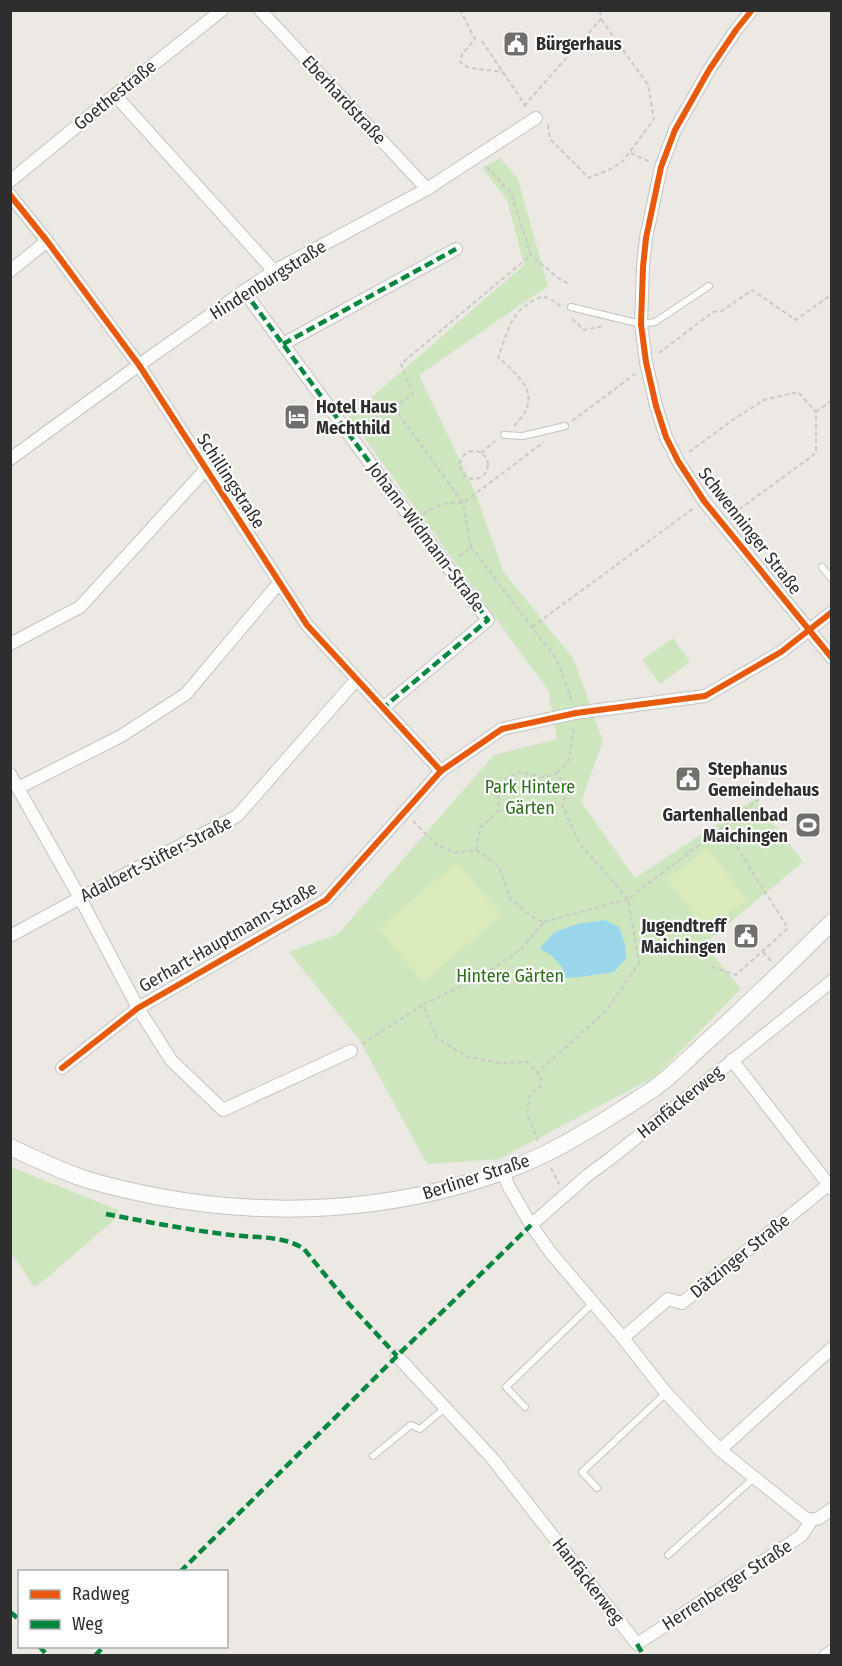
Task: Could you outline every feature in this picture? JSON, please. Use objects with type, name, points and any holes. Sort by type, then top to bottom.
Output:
[{"type":"main road","name":"Berliner Straße","points":[[10,1147],[80,1177],[124,1189],[188,1202],[243,1208],[275,1210],[372,1203],[447,1190],[503,1172],[544,1155],[657,1087],[756,996],[831,922]]},
{"type":"street","name":"Goethestraße","points":[[10,181],[222,10]]},
{"type":"street","name":"Eberhardstraße","points":[[260,10],[427,189]]},
{"type":"street","name":"Schwenninger Straße","points":[[752,10],[735,30],[709,70],[675,130],[661,167],[646,238],[641,324],[646,362],[656,406],[666,437],[678,461],[721,523],[831,658]]},
{"type":"street","points":[[115,95],[274,271]]},
{"type":"street","name":"Hindenburgstraße","points":[[10,459],[274,271],[427,189],[536,118]]},
{"type":"street","name":"Schillingstraße","points":[[10,195],[139,365],[307,625],[441,771]]},
{"type":"street","points":[[10,270],[47,241]]},
{"type":"street","points":[[283,344],[456,249]]},
{"type":"street","name":"Johann-Widmann-Straße","points":[[244,291],[488,620],[384,707]]},
{"type":"street","points":[[10,644],[80,607],[206,469]]},
{"type":"street","points":[[18,788],[121,736],[186,694],[279,583]]},
{"type":"street","name":"Gerhart-Hauptmann-Straße","points":[[62,1068],[138,1008],[326,900],[441,771],[502,729],[576,713],[705,696],[781,652],[831,612]]},
{"type":"street","name":"Adalbert-Stifter-Straße","points":[[10,936],[237,816],[356,680]]},
{"type":"street","points":[[10,774],[80,898],[138,1008],[171,1060],[223,1110],[351,1051]]},
{"type":"street","name":"Hanfäckerweg","points":[[531,1225],[588,1174],[831,981]]},
{"type":"street","points":[[732,1060],[830,1185]]},
{"type":"street","name":"Herrenberger Straße","points":[[503,1172],[531,1225],[551,1253],[666,1393],[720,1450],[806,1518],[812,1520],[819,1518],[831,1509]]},
{"type":"street","name":"Dätzinger Straße","points":[[623,1338],[668,1299],[682,1303],[830,1185]]},
{"type":"street","points":[[720,1450],[831,1348]]},
{"type":"street","name":"Hanfäckerweg","points":[[397,1356],[492,1458],[637,1644]]},
{"type":"street","name":"Herrenberger Straße","points":[[637,1644],[801,1536],[812,1520]]},
{"type":"street","points":[[825,1656],[831,1650]]},
{"type":"lane","points":[[572,307],[641,324],[655,322],[710,285]]},
{"type":"lane","points":[[504,435],[524,436],[565,426]]},
{"type":"lane","points":[[822,567],[831,579]]},
{"type":"lane","points":[[525,1407],[506,1387],[594,1303]]},
{"type":"lane","points":[[597,1488],[582,1472],[666,1393]]},
{"type":"lane","points":[[373,1456],[411,1425],[420,1429],[446,1407]]},
{"type":"lane","points":[[668,1555],[755,1477]]},
{"type":"path","points":[[463,10],[461,12],[475,39],[462,54],[460,62],[469,68],[503,72]]},
{"type":"path","points":[[482,41],[524,106],[536,118],[546,112],[550,139],[590,178],[623,161],[654,119],[648,85],[601,19],[600,10]]},
{"type":"path","points":[[524,106],[601,19]]},
{"type":"path","points":[[630,153],[661,167]]},
{"type":"path","points":[[477,156],[511,193],[531,255],[558,278],[569,284]]},
{"type":"path","points":[[350,434],[413,394],[401,364],[531,255]]},
{"type":"path","points":[[646,362],[713,312],[722,310],[752,291],[796,320],[831,294]]},
{"type":"path","points":[[481,453],[520,420],[527,407],[528,388],[518,375],[498,357],[512,319],[520,309],[543,296],[561,307]]},
{"type":"path","points":[[572,319],[584,330],[593,327]]},
{"type":"path","points":[[678,461],[734,419],[764,400],[798,392],[816,412],[816,453],[721,523]]},
{"type":"path","points":[[816,412],[831,400]]},
{"type":"path","points":[[394,408],[463,503],[471,547],[557,660],[576,713],[569,760],[556,773],[544,777],[519,772],[498,783],[500,810],[480,828],[476,850]]},
{"type":"path","points":[[477,450],[481,453],[489,463],[487,471],[481,478],[469,479],[463,475],[459,465],[461,457],[467,451],[477,450]]},
{"type":"path","points":[[532,627],[704,501]]},
{"type":"path","points":[[412,520],[434,507],[454,502],[463,503]]},
{"type":"path","points":[[447,566],[471,547]]},
{"type":"path","points":[[538,1072],[606,1011],[639,963],[628,899],[580,844],[562,805],[567,790],[556,773]]},
{"type":"path","points":[[405,812],[437,845],[456,853],[476,850],[499,866],[510,899],[535,919],[544,922],[628,899],[767,793]]},
{"type":"path","points":[[712,966],[735,975],[788,928],[724,827]]},
{"type":"path","points":[[351,1051],[423,1005],[485,974],[521,950],[544,922]]},
{"type":"path","points":[[423,1005],[437,1038],[466,1056],[498,1062],[527,1062],[538,1072],[541,1076],[540,1087],[530,1094],[527,1114],[544,1155],[566,1194]]},
{"type":"green space","name":"Hintere Gärten","points":[[500,158],[518,179],[548,286],[419,375],[476,494],[503,571],[574,660],[603,741],[581,802],[635,878],[755,799],[803,862],[704,944],[741,989],[656,1076],[499,1159],[427,1164],[360,1041],[289,952],[338,934],[494,755],[557,739],[548,690],[349,417],[524,265],[507,200],[482,168]]},
{"type":"green space","points":[[673,638],[690,662],[660,684],[642,660]]},
{"type":"green space","points":[[708,848],[747,900],[705,930],[667,879]]},
{"type":"green space","points":[[457,862],[502,915],[423,982],[378,929]]},
{"type":"green space","points":[[11,1167],[118,1210],[114,1220],[34,1287],[11,1252]]},
{"type":"water","points":[[605,920],[619,927],[625,944],[626,958],[614,972],[561,978],[563,968],[552,956],[540,948],[555,932],[577,924]]},
{"type":"marked path","points":[[283,344],[456,249]]},
{"type":"marked path","points":[[244,291],[488,620],[384,707]]},
{"type":"marked path","points":[[106,1214],[200,1231],[278,1239],[296,1245],[304,1249],[349,1304],[397,1356]]},
{"type":"marked path","points":[[182,1570],[531,1225]]},
{"type":"marked path","points":[[10,1612],[18,1618]]},
{"type":"marked path","points":[[637,1644],[644,1656]]},
{"type":"marked path","points":[[41,1648],[48,1656]]},
{"type":"marked path","points":[[95,1656],[102,1648]]},
{"type":"cycle path","points":[[752,10],[709,70],[675,130],[661,167],[646,238],[641,324],[646,362],[656,406],[666,437],[678,461],[704,501],[832,658]]},
{"type":"cycle path","points":[[10,195],[139,365],[307,625],[441,771]]},
{"type":"cycle path","points":[[62,1068],[138,1008],[326,900],[441,771],[502,729],[576,713],[705,696],[781,652],[832,612]]},
{"type":"place","name":"Bürgerhaus","points":[[516,44]]},
{"type":"place","name":"Hotel Haus Mechthild","points":[[297,417]]},
{"type":"place","name":"Stephanus Gemeindehaus","points":[[688,779]]},
{"type":"place","name":"Gartenhallenbad Maichingen","points":[[808,825]]},
{"type":"place","name":"Jugendtreff Maichingen","points":[[746,936]]},
{"type":"park label","name":"Park Hintere Gärten","points":[[530,797]]}]
